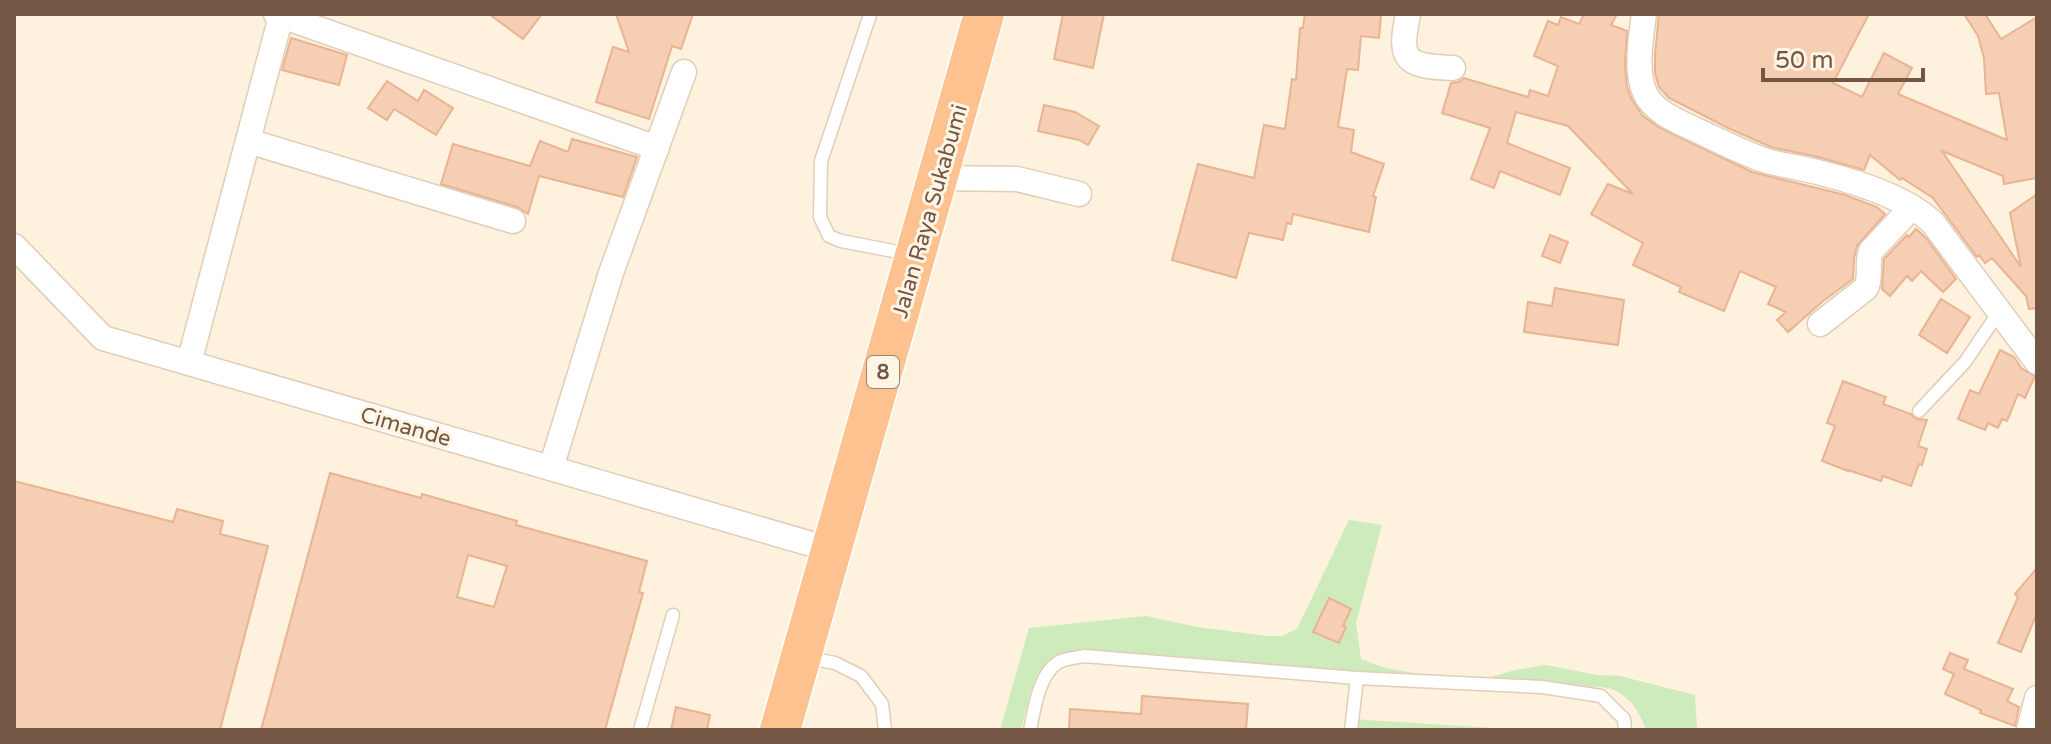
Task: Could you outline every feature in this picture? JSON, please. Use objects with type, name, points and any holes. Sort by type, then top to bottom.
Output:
[{"type":"highway","name":"Jalan Raya Sukabumi","points":[[780,730],[984,14]]},
{"type":"street","points":[[1408,14],[1403,37],[1404,52],[1423,67],[1453,68]]},
{"type":"street","points":[[1644,14],[1641,80],[1651,103],[1686,126],[1745,153],[1837,177],[1922,213],[1933,223],[2037,362]]},
{"type":"street","points":[[189,363],[279,15],[657,148]]},
{"type":"street","points":[[551,468],[611,273],[684,72]]},
{"type":"street","points":[[248,141],[513,221]]},
{"type":"street","points":[[939,178],[1017,179],[1079,194]]},
{"type":"street","points":[[1820,324],[1866,288],[1870,281],[1868,257],[1871,251],[1912,207]]},
{"type":"street","name":"Cimande","points":[[14,246],[103,338],[832,550]]},
{"type":"street","points":[[2029,730],[2037,698]]},
{"type":"lane","points":[[870,15],[821,161],[820,217],[829,236],[841,241],[916,255]]},
{"type":"lane","points":[[1919,411],[1965,362],[1999,312]]},
{"type":"lane","points":[[640,730],[673,615]]},
{"type":"lane","points":[[801,656],[835,663],[861,676],[882,704],[885,730]]},
{"type":"lane","points":[[1030,730],[1036,698],[1051,668],[1061,660],[1084,656],[1357,678],[1542,687],[1601,696],[1624,719],[1625,730]]},
{"type":"lane","points":[[1351,730],[1357,678]]},
{"type":"green space","points":[[1349,520],[1382,525],[1356,623],[1361,659],[1385,668],[1437,677],[1481,680],[1546,665],[1620,676],[1695,695],[1697,730],[1646,730],[1629,700],[1615,690],[1597,687],[1054,660],[1030,693],[1021,730],[1000,730],[1029,628],[1146,616],[1197,627],[1282,636],[1297,629]]},
{"type":"green space","points":[[1351,719],[1525,730],[1350,730]]},
{"type":"building","points":[[489,14],[542,14],[523,39]]},
{"type":"building","points":[[616,14],[693,14],[681,49],[672,46],[649,119],[596,102],[613,47],[629,52]]},
{"type":"building","points":[[1063,14],[1104,14],[1093,68],[1054,59]]},
{"type":"building","points":[[1305,14],[1381,14],[1379,38],[1361,36],[1358,70],[1347,69],[1338,127],[1354,130],[1351,152],[1384,164],[1373,196],[1376,197],[1369,232],[1293,214],[1283,240],[1249,233],[1236,278],[1172,260],[1198,164],[1254,178],[1264,125],[1285,129],[1292,79],[1296,80],[1300,28],[1303,28]]},
{"type":"building","points":[[1584,14],[1617,14],[1611,25],[1627,31],[1627,87],[1642,115],[1658,127],[1752,172],[1845,195],[1877,207],[1885,214],[1857,246],[1853,279],[1788,332],[1777,320],[1786,312],[1768,304],[1776,287],[1740,271],[1724,311],[1679,292],[1681,287],[1633,265],[1643,243],[1591,214],[1608,184],[1633,194],[1568,126],[1516,112],[1507,143],[1570,168],[1560,195],[1500,171],[1494,188],[1471,179],[1490,128],[1442,113],[1451,83],[1464,78],[1528,97],[1530,90],[1548,96],[1558,66],[1534,56],[1548,21],[1558,25],[1561,17],[1579,24]]},
{"type":"building","points":[[1659,14],[1869,14],[1833,83],[1862,97],[1884,53],[1912,68],[1898,94],[2007,140],[1999,93],[1986,94],[1984,58],[1978,36],[1964,14],[1985,14],[2001,39],[2037,17],[2037,178],[2004,184],[2003,176],[1942,151],[2021,267],[2010,213],[2037,194],[2037,308],[2029,309],[2026,296],[1992,258],[1985,263],[1979,255],[1977,257],[1933,198],[1902,178],[1900,180],[1870,155],[1864,170],[1771,147],[1669,98],[1659,87],[1655,73]]},
{"type":"building","points":[[291,38],[347,55],[339,85],[282,70]]},
{"type":"building","points":[[387,81],[418,101],[424,90],[453,108],[436,135],[394,109],[387,120],[368,108]]},
{"type":"building","points":[[1044,105],[1075,112],[1099,126],[1088,145],[1038,131]]},
{"type":"building","points":[[572,139],[637,157],[623,197],[539,176],[528,214],[517,207],[441,184],[453,144],[530,166],[540,141],[568,152]]},
{"type":"building","points":[[1916,229],[1956,279],[1943,292],[1921,271],[1912,281],[1907,276],[1890,296],[1882,289],[1884,259]]},
{"type":"building","points":[[1550,235],[1568,242],[1560,263],[1542,256]]},
{"type":"building","points":[[1555,288],[1624,300],[1618,345],[1524,332],[1528,302],[1552,306]]},
{"type":"building","points":[[1941,299],[1970,317],[1947,353],[1919,335]]},
{"type":"building","points":[[2000,350],[2014,357],[2022,369],[2035,376],[2025,398],[2018,394],[2007,421],[2002,419],[1998,428],[1988,423],[1985,430],[1958,419],[1970,390],[1979,394]]},
{"type":"building","points":[[1843,381],[1886,397],[1883,404],[1911,414],[1916,419],[1927,420],[1918,446],[1927,449],[1911,486],[1883,476],[1881,481],[1822,461],[1835,426],[1827,423]]},
{"type":"building","points":[[330,473],[421,498],[422,494],[517,521],[516,525],[647,561],[639,592],[643,593],[605,730],[261,730]],"holes":[[[468,555],[507,566],[494,607],[457,597]]]},
{"type":"building","points":[[14,481],[173,522],[177,509],[223,521],[220,534],[268,546],[220,730],[14,730]]},
{"type":"building","points":[[2037,568],[2037,613],[2021,652],[1998,643],[2018,597],[2015,594]]},
{"type":"building","points":[[1329,598],[1351,609],[1339,643],[1313,632]]},
{"type":"building","points":[[1950,653],[1968,660],[1964,669],[2013,689],[2007,701],[2019,707],[2015,726],[1980,713],[1981,710],[1945,694],[1954,674],[1943,669]]},
{"type":"building","points":[[1142,696],[1248,704],[1246,730],[1069,730],[1070,709],[1141,714]]},
{"type":"building","points":[[676,707],[710,715],[707,730],[671,730]]}]
